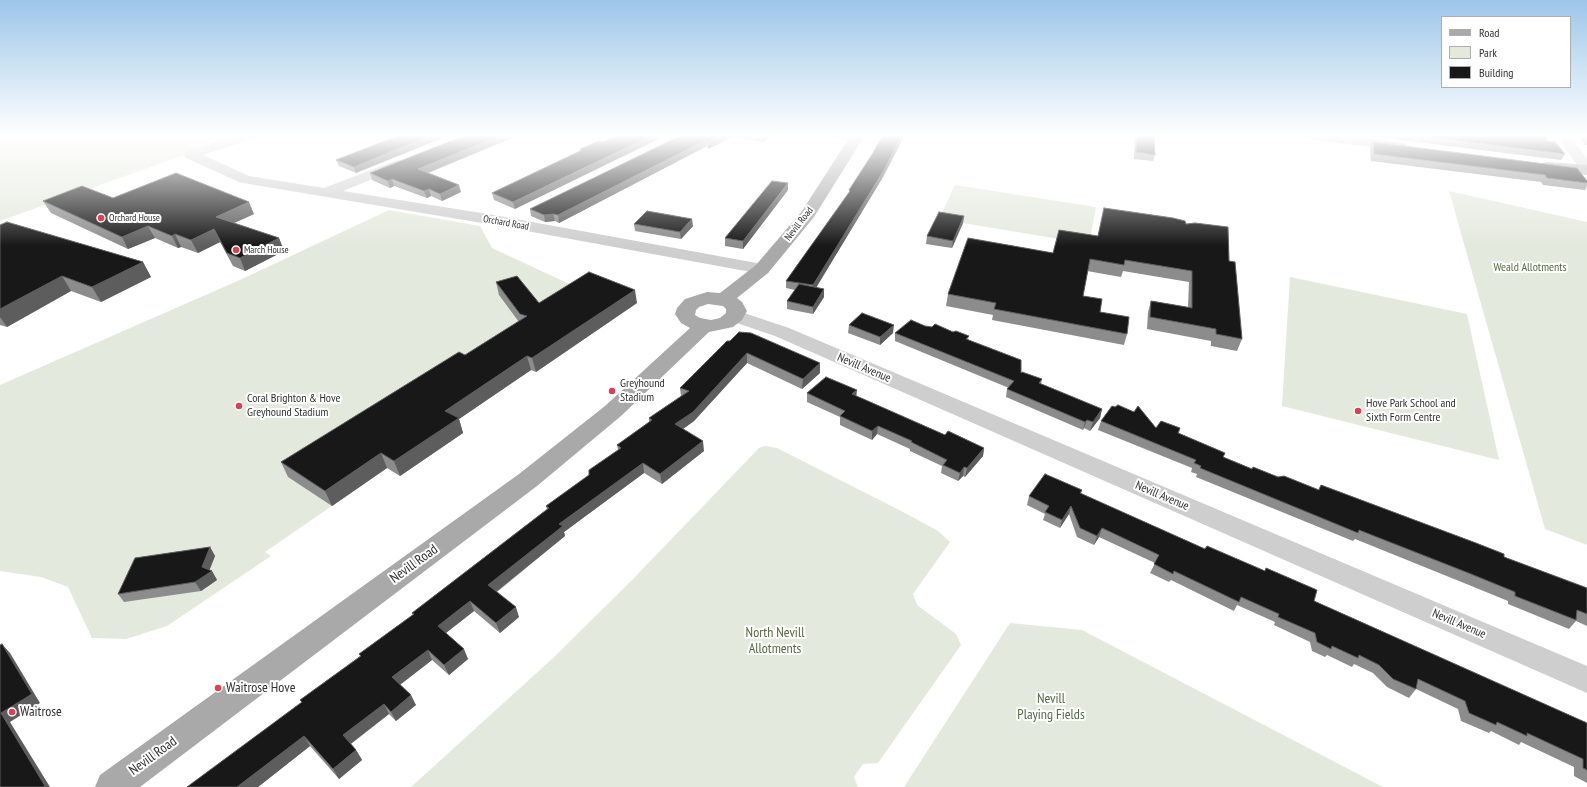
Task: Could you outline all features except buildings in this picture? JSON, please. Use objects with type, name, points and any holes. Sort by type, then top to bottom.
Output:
[{"type":"main road","name":"Nevill Road","points":[[112,787],[528,480],[613,411],[704,326],[726,323],[729,308],[808,214],[835,172]]},
{"type":"main road","points":[[704,326],[694,323],[688,319],[685,314],[687,308],[699,300],[716,298],[729,308]]},
{"type":"street","name":"Orchard Road","points":[[230,172],[247,179],[503,222],[762,268]]},
{"type":"street","points":[[326,192],[377,172]]},
{"type":"street","points":[[503,222],[525,212]]},
{"type":"street","name":"Nevill Avenue","points":[[729,308],[790,336],[1587,680]]},
{"type":"green space","points":[[0,172],[137,172],[0,221]]},
{"type":"green space","points":[[955,185],[1096,207],[1089,244],[939,219]]},
{"type":"green space","name":"Weald Allotments","points":[[1449,191],[1587,222],[1587,545],[1545,529]]},
{"type":"green space","name":"Coral Brighton & Hove Greyhound Stadium","points":[[389,210],[480,226],[492,248],[580,289],[531,370],[450,425],[463,433],[400,476],[387,468],[265,552],[271,556],[167,626],[126,639],[92,638],[68,587],[41,577],[0,571],[0,385],[242,279]]},
{"type":"green space","points":[[1290,277],[1467,314],[1499,460],[1282,406]]},
{"type":"green space","name":"North Nevill Allotments","points":[[766,446],[777,448],[905,513],[938,531],[950,542],[913,594],[917,605],[956,634],[961,645],[878,763],[863,764],[854,777],[858,787],[411,787],[552,659],[633,579],[759,448]]},
{"type":"green space","name":"Nevill Playing Fields","points":[[1010,623],[1082,630],[1383,787],[904,787]]},
{"type":"place","name":"Orchard House","points":[[101,218]]},
{"type":"place","name":"March House","points":[[236,250]]},
{"type":"place","name":"Greyhound Stadium","points":[[612,391]]},
{"type":"place","name":"Coral Brighton & Hove Greyhound Stadium","points":[[239,406]]},
{"type":"place","name":"Hove Park School and Sixth Form Centre","points":[[1358,411]]},
{"type":"place","name":"Waitrose Hove","points":[[218,688]]},
{"type":"place","name":"Waitrose","points":[[12,712]]}]
